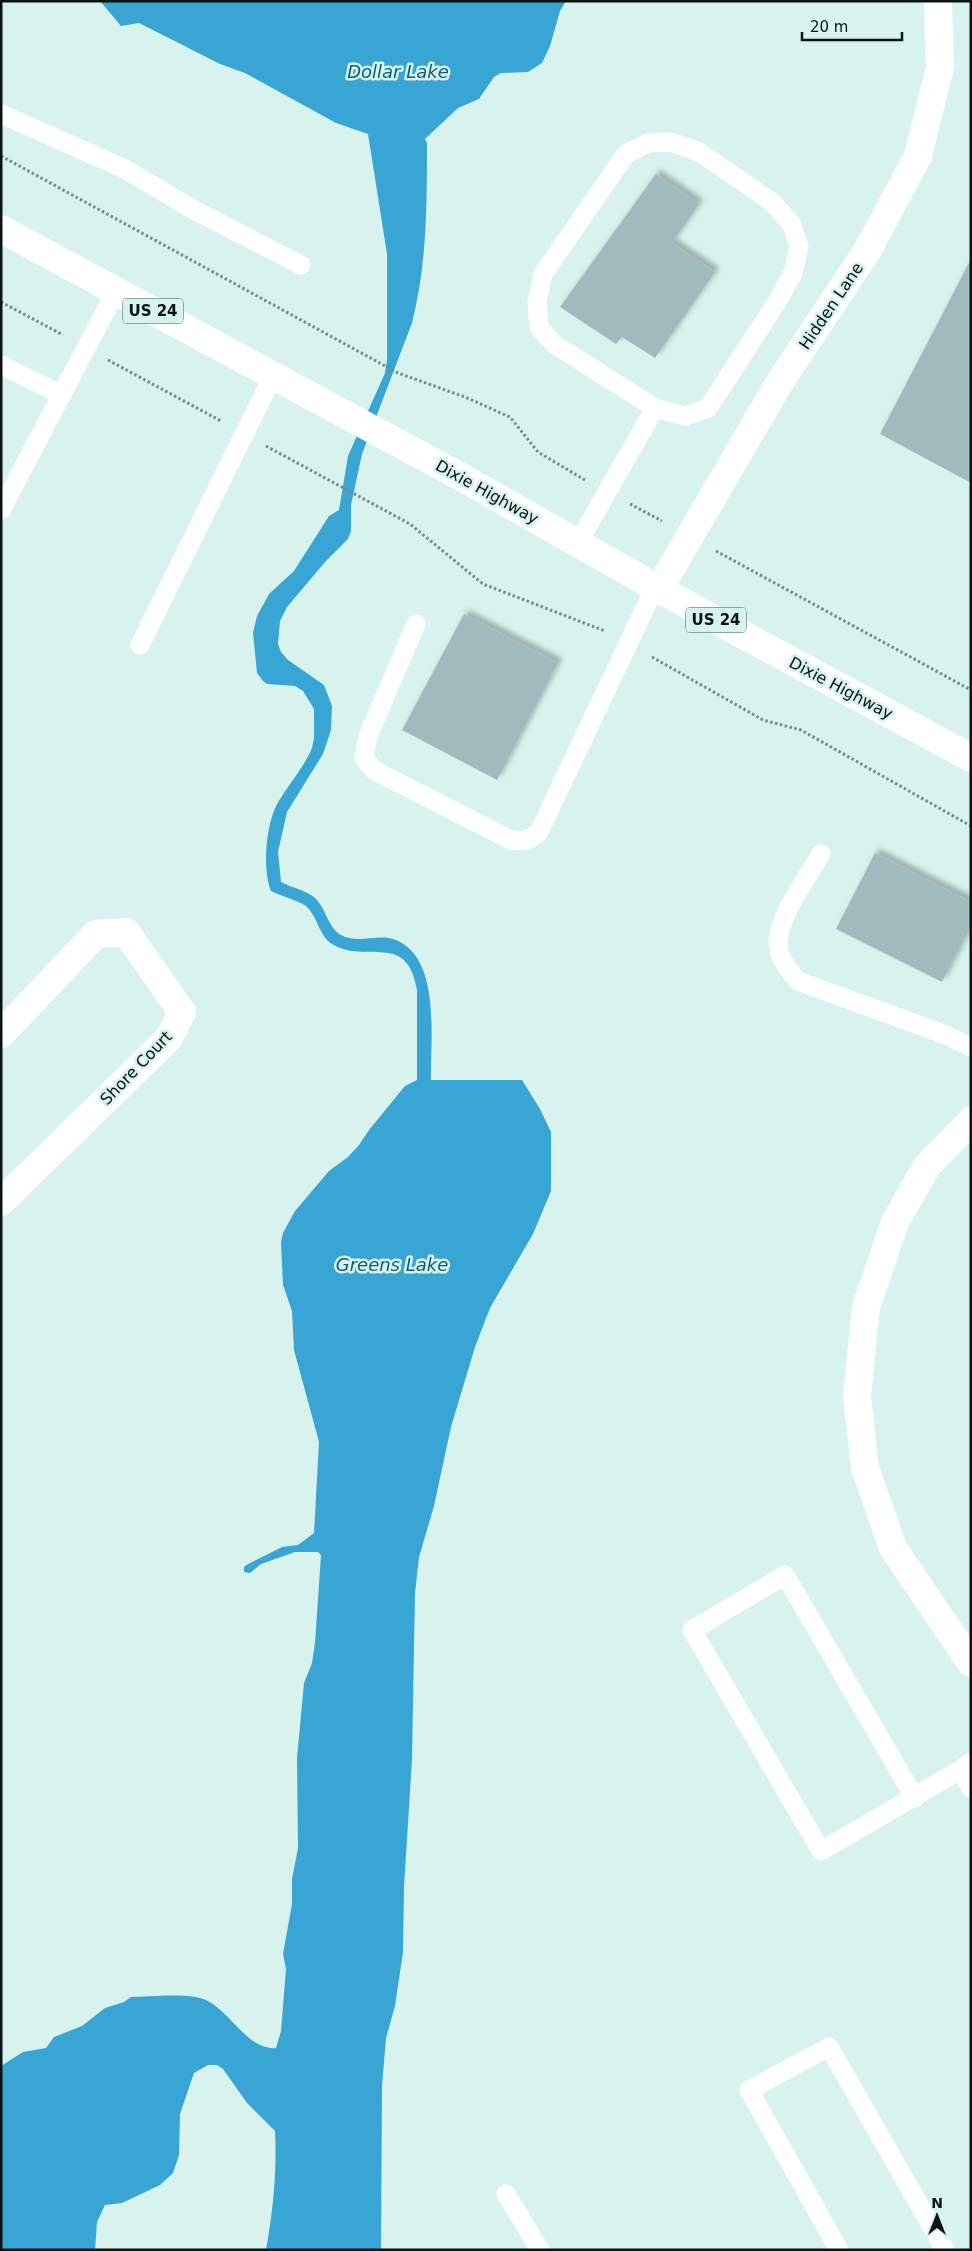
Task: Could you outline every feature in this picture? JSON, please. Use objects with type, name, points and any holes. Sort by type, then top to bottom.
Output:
[{"type":"street","name":"Hidden Lane","points":[[657,588],[778,386],[867,251],[918,156],[940,67],[938,1]]},
{"type":"street","name":"Dixie Highway","points":[[1,229],[463,478],[657,588],[971,758]]},
{"type":"street","name":"Shore Court","points":[[1,1034],[96,934],[126,932],[182,1012],[169,1038],[1,1202]]},
{"type":"street","points":[[971,1121],[927,1166],[895,1222],[866,1307],[857,1396],[865,1468],[893,1548],[971,1663]]},
{"type":"lane","points":[[1,114],[123,168],[194,210],[301,265]]},
{"type":"lane","points":[[671,142],[699,152],[772,202],[791,223],[799,246],[793,273],[777,302],[708,408],[684,416],[655,408],[554,344],[539,326],[537,301],[543,274],[626,154],[648,143],[671,142]]},
{"type":"lane","points":[[1,510],[116,291]]},
{"type":"lane","points":[[1,365],[62,395]]},
{"type":"lane","points":[[140,644],[274,376]]},
{"type":"lane","points":[[578,543],[655,408]]},
{"type":"lane","points":[[416,624],[368,736],[364,758],[375,771],[513,841],[528,840],[539,832],[657,588]]},
{"type":"lane","points":[[821,854],[783,920],[778,945],[784,965],[798,981],[946,1035],[971,1047]]},
{"type":"lane","points":[[915,1798],[785,1575],[692,1630],[821,1851],[915,1798],[965,1766],[971,1788]]},
{"type":"lane","points":[[839,2250],[749,2090],[829,2047],[945,2250]]},
{"type":"lane","points":[[506,2194],[540,2250]]},
{"type":"path","points":[[1,156],[398,373],[465,397],[510,417],[538,452],[648,514]]},
{"type":"path","points":[[1,302],[410,524],[483,584],[605,632],[763,720],[800,730],[971,826]]},
{"type":"path","points":[[737,562],[971,690]]},
{"type":"water","name":"Greens Lake","points":[[100,1],[566,1],[560,11],[550,46],[542,63],[528,72],[501,73],[494,77],[479,99],[458,108],[425,139],[427,143],[427,189],[425,234],[421,279],[412,323],[362,454],[351,505],[351,531],[348,539],[326,561],[287,607],[280,621],[278,644],[281,652],[288,660],[324,685],[332,706],[331,730],[323,754],[287,812],[278,852],[281,882],[315,898],[333,928],[341,935],[353,939],[393,939],[409,948],[419,962],[426,980],[430,1000],[431,1080],[522,1080],[540,1109],[551,1132],[551,1191],[533,1234],[490,1308],[475,1347],[451,1427],[434,1506],[419,1557],[415,1593],[412,1760],[404,1887],[403,1952],[395,2006],[386,2038],[382,2086],[381,2250],[266,2250],[274,2191],[275,2131],[247,2103],[223,2069],[217,2065],[208,2065],[194,2073],[180,2114],[179,2155],[173,2173],[160,2185],[122,2203],[105,2205],[97,2222],[95,2250],[1,2250],[1,2066],[23,2052],[46,2048],[54,2037],[82,2026],[105,2008],[124,2002],[131,1997],[181,1996],[200,1998],[208,2001],[225,2014],[257,2044],[276,2048],[281,2031],[286,1969],[283,1954],[292,1904],[292,1879],[298,1848],[297,1758],[304,1683],[312,1663],[315,1643],[321,1555],[318,1552],[295,1552],[261,1564],[250,1573],[244,1572],[244,1567],[248,1564],[282,1547],[298,1545],[314,1533],[319,1442],[294,1350],[292,1311],[283,1285],[281,1242],[283,1233],[295,1211],[329,1171],[348,1157],[359,1145],[405,1086],[417,1080],[417,990],[412,972],[404,960],[384,952],[345,950],[332,944],[324,936],[306,906],[271,891],[268,882],[266,859],[270,823],[277,804],[312,748],[314,709],[303,691],[295,686],[267,684],[263,681],[257,673],[253,633],[257,616],[269,594],[294,571],[329,516],[339,510],[348,456],[385,373],[387,359],[387,254],[368,134],[336,123],[245,73],[220,64],[139,23],[121,26]]},
{"type":"building","points":[[656,174],[699,204],[672,243],[715,272],[655,358],[622,337],[616,344],[560,307]]},
{"type":"building","points":[[971,259],[971,483],[880,434]]},
{"type":"building","points":[[464,614],[558,663],[497,780],[402,730]]},
{"type":"building","points":[[875,853],[971,902],[971,926],[942,982],[836,929]]},
{"type":"water label","name":"Dollar Lake","points":[[398,71]]}]
